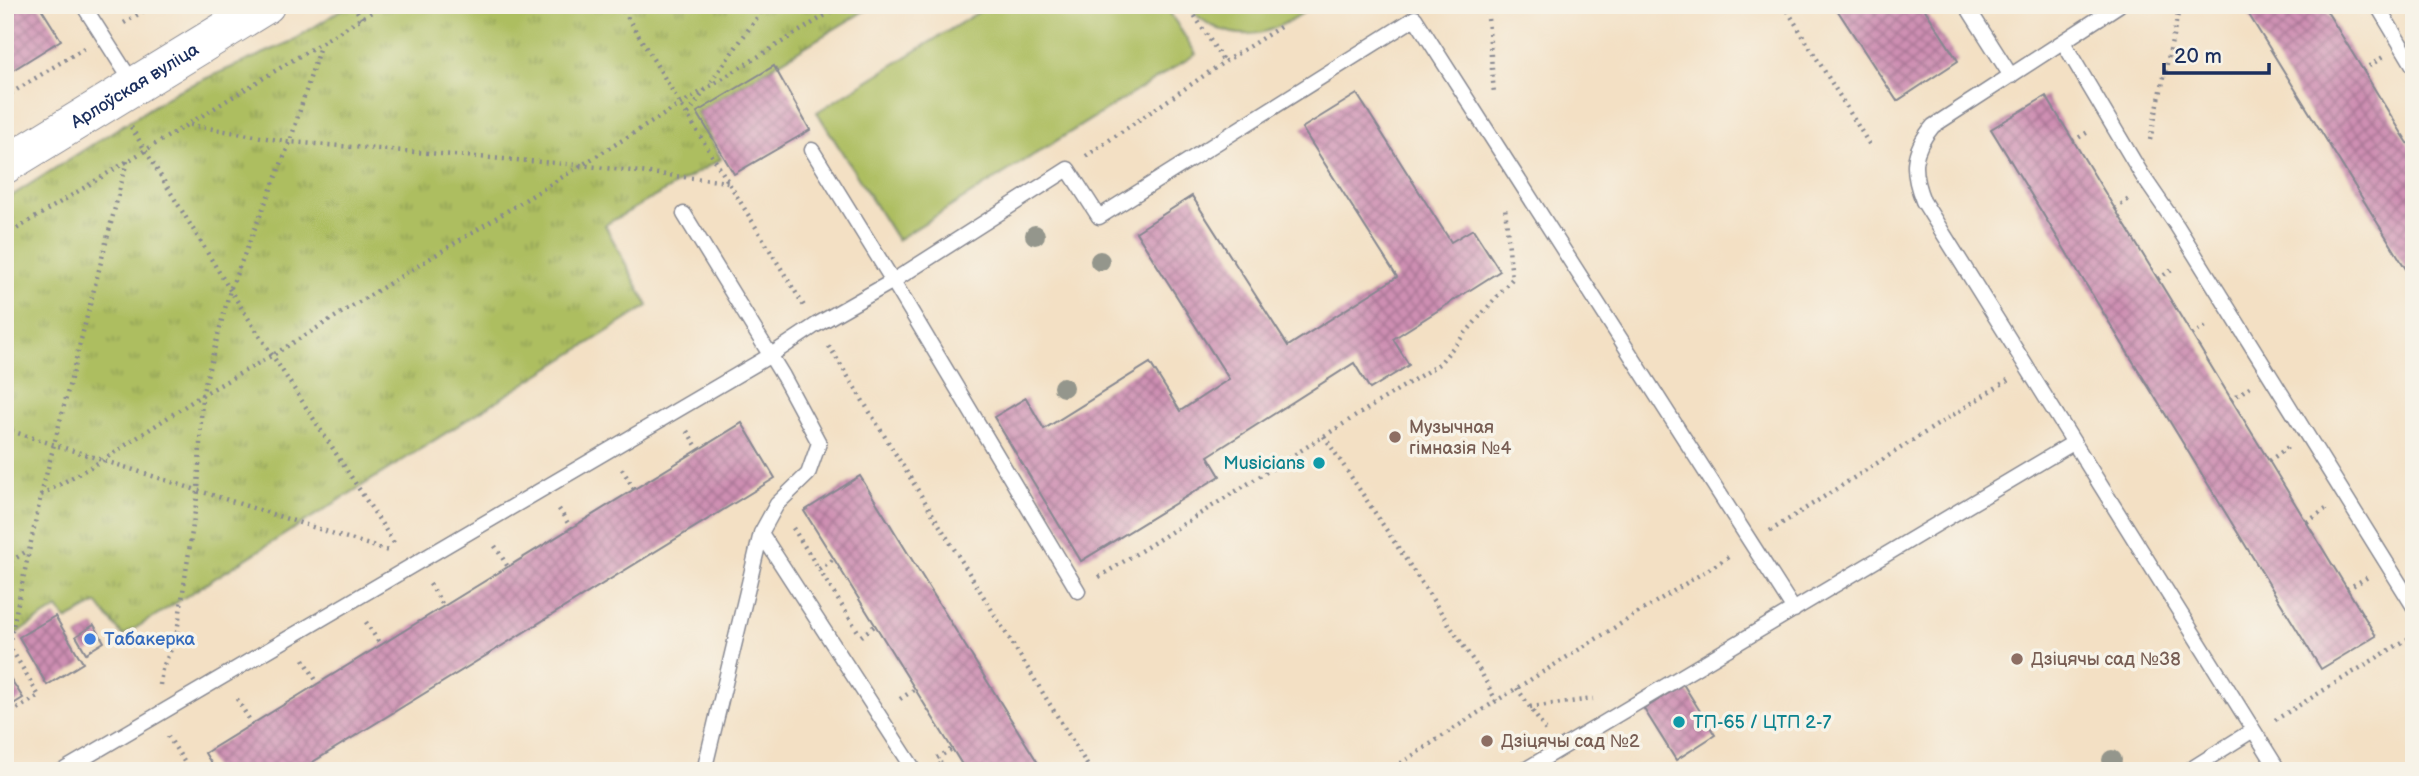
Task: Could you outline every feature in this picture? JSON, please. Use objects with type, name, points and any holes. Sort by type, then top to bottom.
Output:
[{"type":"street","name":"Арлоўская вуліца","points":[[5,165],[266,5]]},
{"type":"lane","points":[[83,5],[135,86]]},
{"type":"lane","points":[[1966,5],[2011,76]]},
{"type":"lane","points":[[2119,5],[1933,126],[1916,152],[1914,170],[1923,201],[2073,443],[2259,728],[2279,771]]},
{"type":"lane","points":[[2377,5],[2414,67]]},
{"type":"lane","points":[[62,771],[771,355],[1068,169],[1099,217],[1415,18],[1794,610]]},
{"type":"lane","points":[[2063,42],[2142,175],[2177,226],[2414,607]]},
{"type":"lane","points":[[812,150],[1077,591]]},
{"type":"lane","points":[[684,214],[771,355],[819,443],[808,474],[777,504],[761,533],[704,771]]},
{"type":"lane","points":[[1523,771],[2073,443]]},
{"type":"lane","points":[[761,533],[915,771]]},
{"type":"lane","points":[[2188,771],[2259,728]]},
{"type":"path","points":[[5,97],[153,5]]},
{"type":"path","points":[[353,5],[362,19]]},
{"type":"path","points":[[5,236],[320,46],[383,5]]},
{"type":"path","points":[[620,5],[1091,771]]},
{"type":"path","points":[[688,114],[766,5]]},
{"type":"path","points":[[41,495],[103,460],[202,395],[273,355],[842,5]]},
{"type":"path","points":[[1487,5],[1499,146]]},
{"type":"path","points":[[1784,5],[1871,147]]},
{"type":"path","points":[[2115,209],[2136,194],[2180,5]]},
{"type":"path","points":[[1191,10],[1224,62]]},
{"type":"path","points":[[1068,169],[1280,27]]},
{"type":"path","points":[[190,771],[156,715],[162,669],[176,639],[198,491],[202,395],[230,290],[290,142],[320,46]]},
{"type":"path","points":[[2362,70],[2384,57]]},
{"type":"path","points":[[190,125],[290,142],[579,165],[728,182]]},
{"type":"path","points":[[2074,141],[2095,128]]},
{"type":"path","points":[[2404,136],[2414,131]]},
{"type":"path","points":[[146,149],[230,290],[402,556]]},
{"type":"path","points":[[5,716],[39,696],[9,645],[41,495],[127,160]]},
{"type":"path","points":[[1077,591],[1439,364],[1513,279],[1504,200]]},
{"type":"path","points":[[2158,279],[2179,265]]},
{"type":"path","points":[[2192,335],[2213,321]]},
{"type":"path","points":[[1390,771],[1496,701],[2026,369]]},
{"type":"path","points":[[2231,400],[2252,385]]},
{"type":"path","points":[[5,429],[418,562]]},
{"type":"path","points":[[687,431],[699,450]]},
{"type":"path","points":[[1324,436],[1482,674],[1496,701]]},
{"type":"path","points":[[2269,461],[2290,446]]},
{"type":"path","points":[[622,469],[634,489]]},
{"type":"path","points":[[558,508],[571,528]]},
{"type":"path","points":[[2306,522],[2328,508]]},
{"type":"path","points":[[495,546],[508,567]]},
{"type":"path","points":[[5,565],[28,551]]},
{"type":"path","points":[[819,569],[834,559]]},
{"type":"path","points":[[2347,589],[2369,576]]},
{"type":"path","points":[[430,584],[444,607]]},
{"type":"path","points":[[366,622],[381,646]]},
{"type":"path","points":[[861,636],[876,625]]},
{"type":"path","points":[[2259,728],[2414,635]]},
{"type":"path","points":[[304,659],[318,684]]},
{"type":"path","points":[[900,699],[915,689]]},
{"type":"path","points":[[237,699],[252,724]]},
{"type":"path","points":[[937,758],[952,749]]},
{"type":"green space","points":[[349,5],[874,5],[697,112],[721,159],[605,225],[648,306],[123,636],[97,603],[66,620],[58,608],[5,640],[5,200],[177,91],[290,42]]},
{"type":"green space","points":[[990,5],[1165,5],[1196,54],[897,240],[817,112]]},
{"type":"green space","points":[[1188,5],[1316,5],[1270,30],[1246,34],[1215,27],[1198,16]]},
{"type":"building","points":[[5,5],[39,5],[61,40],[5,75]]},
{"type":"building","points":[[1834,5],[1922,5],[1958,61],[1897,101]]},
{"type":"building","points":[[2243,5],[2323,5],[2414,152],[2414,282]]},
{"type":"building","points":[[774,66],[810,130],[734,174],[697,112]]},
{"type":"building","points":[[1357,94],[1451,242],[1473,229],[1500,271],[1393,339],[1409,365],[1370,389],[1354,363],[1208,456],[1220,476],[1081,561],[994,417],[1026,398],[1044,429],[1150,363],[1180,411],[1229,379],[1136,232],[1192,196],[1288,346],[1397,277],[1302,128]]},
{"type":"building","points":[[2046,96],[2376,636],[2321,669],[1991,129]]},
{"type":"building","points":[[742,423],[775,478],[298,771],[216,771],[205,753]]},
{"type":"building","points":[[860,476],[1043,771],[966,771],[804,511]]},
{"type":"building","points":[[55,616],[83,663],[47,685],[19,637]]},
{"type":"building","name":"Табакерка","points":[[94,625],[104,642],[86,653],[76,636]]},
{"type":"building","points":[[5,670],[23,698],[5,709]]},
{"type":"building","name":"ТП-65 / ЦТП 2-7","points":[[1683,684],[1715,735],[1676,760],[1644,709]]},
{"type":"place","name":"Музычная гімназія №4","points":[[1395,437]]},
{"type":"place","name":"Musicians","points":[[1319,463]]},
{"type":"place","name":"Табакерка","points":[[90,639]]},
{"type":"place","name":"Дзіцячы сад №38","points":[[2017,659]]},
{"type":"place","name":"ТП-65 / ЦТП 2-7","points":[[1679,722]]},
{"type":"place","name":"Дзіцячы сад №2","points":[[1487,741]]}]
